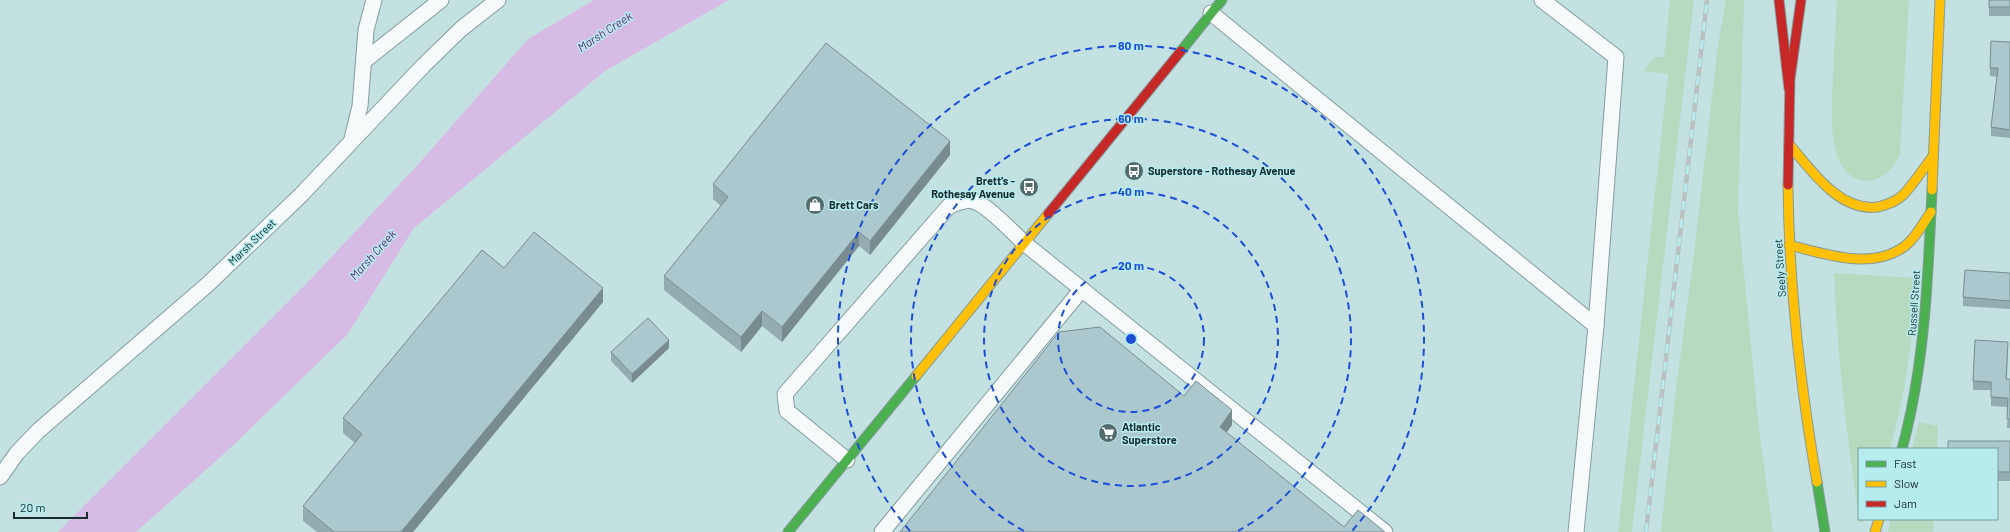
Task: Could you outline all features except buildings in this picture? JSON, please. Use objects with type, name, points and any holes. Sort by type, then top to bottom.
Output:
[{"type":"main road","points":[[788,532],[1222,0]]},
{"type":"main road","points":[[1779,0],[1789,89]]},
{"type":"main road","name":"Seely Street","points":[[1801,0],[1789,89],[1789,245],[1804,404],[1825,532]]},
{"type":"main road","name":"Russell Street","points":[[1902,448],[1915,391],[1923,344],[1931,212],[1940,0]]},
{"type":"main road","points":[[1789,144],[1841,199],[1862,208],[1871,208],[1895,201],[1902,196],[1933,156]]},
{"type":"main road","points":[[1789,245],[1843,258],[1871,258],[1885,256],[1895,252],[1908,243],[1931,212]]},
{"type":"main road","points":[[1875,532],[1879,520]]},
{"type":"lane","points":[[352,140],[360,106],[366,30],[374,0]]},
{"type":"lane","points":[[364,61],[441,0]]},
{"type":"lane","name":"Marsh Street","points":[[0,477],[17,453],[38,431],[207,285],[301,194],[423,66],[461,29],[498,0]]},
{"type":"lane","points":[[1542,0],[1616,57],[1596,326],[1576,532]]},
{"type":"lane","points":[[1211,13],[1596,326]]},
{"type":"lane","points":[[846,460],[787,411],[785,394],[949,206],[962,201],[974,201],[988,209],[1024,243],[1385,532]]},
{"type":"lane","points":[[882,532],[1082,289]]},
{"type":"lane","points":[[0,465],[17,453]]},
{"type":"green space","points":[[1670,0],[1694,0],[1632,532],[1618,532],[1668,74],[1643,71],[1655,57],[1664,57]]},
{"type":"green space","points":[[1726,0],[1744,0],[1738,210],[1759,429],[1773,532],[1661,532],[1675,396],[1693,262],[1718,45]]},
{"type":"green space","points":[[1837,0],[1909,0],[1900,153],[1887,173],[1868,181],[1859,180],[1850,175],[1843,167],[1837,155],[1834,142],[1832,128],[1832,101]]},
{"type":"green space","points":[[1834,273],[1917,278],[1905,386],[1896,428],[1890,448],[1858,448],[1858,511],[1850,457],[1837,334]]},
{"type":"green space","points":[[1919,422],[1938,426],[1937,448],[1912,448]]},
{"type":"green space","points":[[1859,520],[1864,520],[1862,523],[1859,522]]},
{"type":"green space","points":[[1891,520],[1934,520],[1933,532],[1888,532]]},
{"type":"water","name":"Marsh Creek","points":[[594,0],[729,0],[605,71],[414,228],[347,335],[226,452],[136,532],[58,532],[310,280],[422,160],[528,39]]},
{"type":"railway","points":[[1646,532],[1707,0]]},
{"type":"traffic: fast","points":[[1181,51],[1222,0]]},
{"type":"traffic: fast","points":[[1902,448],[1910,417],[1921,353],[1927,288],[1932,190]]},
{"type":"traffic: fast","points":[[788,532],[916,376]]},
{"type":"traffic: fast","points":[[1817,482],[1825,532]]},
{"type":"traffic: slow","points":[[1932,190],[1940,0]]},
{"type":"traffic: slow","points":[[1789,144],[1827,187],[1851,203],[1864,207],[1878,207],[1901,197],[1933,156]]},
{"type":"traffic: slow","points":[[1788,185],[1796,334],[1805,408],[1817,482]]},
{"type":"traffic: slow","points":[[1789,245],[1833,256],[1863,259],[1878,258],[1892,254],[1909,243],[1931,212]]},
{"type":"traffic: slow","points":[[916,376],[1048,214]]},
{"type":"traffic: slow","points":[[1875,532],[1879,520]]},
{"type":"traffic: jam","points":[[1779,0],[1789,89]]},
{"type":"traffic: jam","points":[[1788,185],[1790,79],[1801,0]]},
{"type":"traffic: jam","points":[[1048,214],[1181,51]]},
{"type":"place","name":"Superstore - Rothesay Avenue","points":[[1134,171]]},
{"type":"place","name":"Brett's - Rothesay Avenue","points":[[1029,187]]},
{"type":"place","name":"Brett Cars","points":[[815,205]]},
{"type":"place","name":"Atlantic Superstore","points":[[1108,433]]}]
